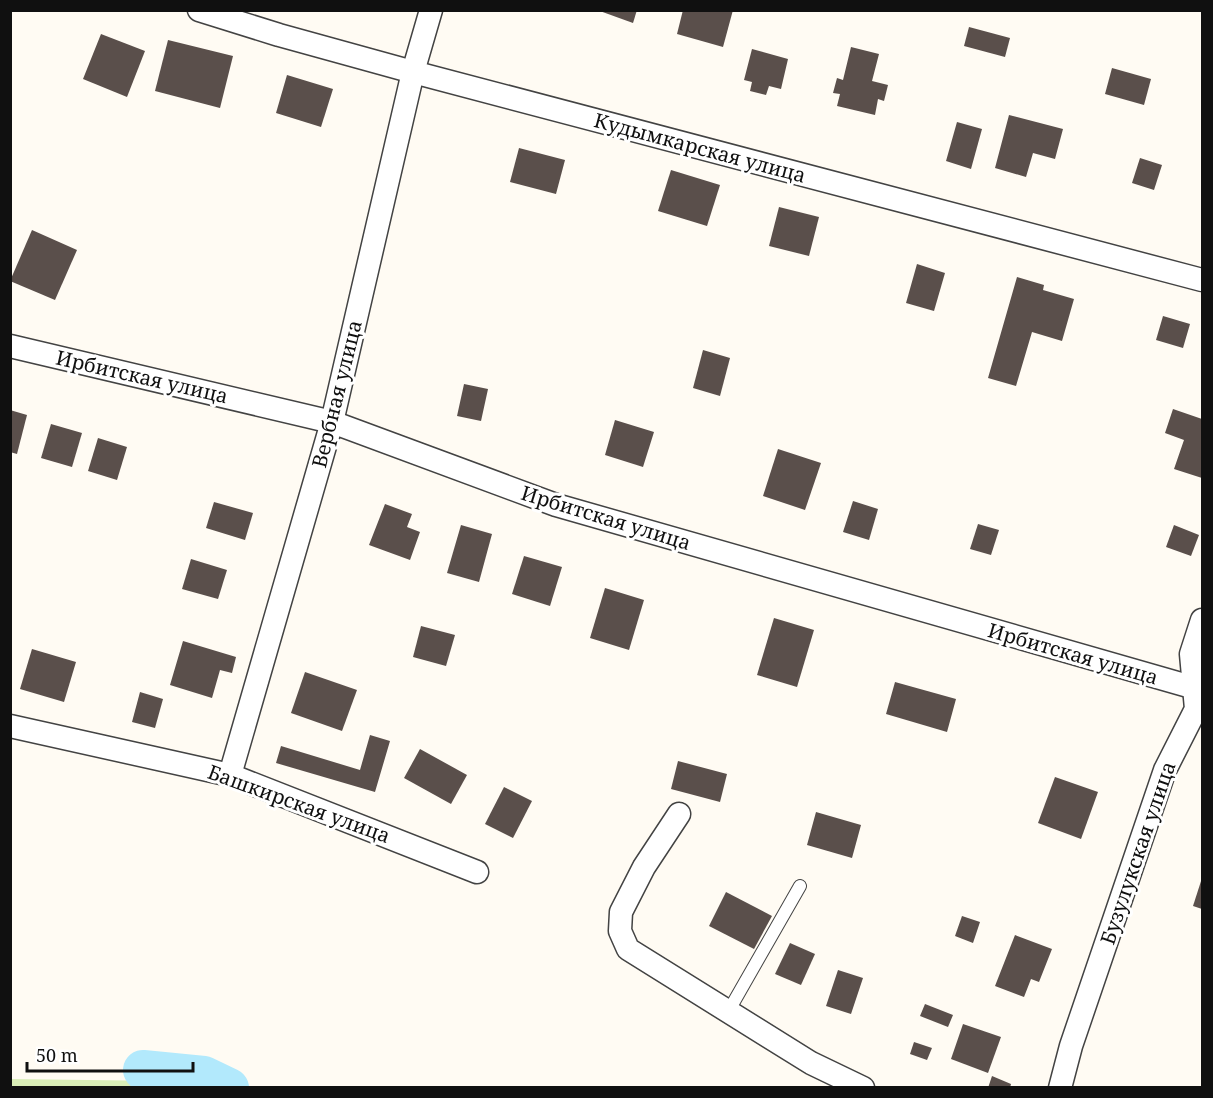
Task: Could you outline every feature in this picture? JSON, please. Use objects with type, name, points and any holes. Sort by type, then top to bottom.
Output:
[{"type":"street","name":"Кудымкарская улица","points":[[199,10],[413,72],[1203,280]]},
{"type":"street","name":"Вербная улица","points":[[230,775],[332,422],[413,72],[431,10]]},
{"type":"street","name":"Ирбитская улица","points":[[10,346],[332,422],[556,505],[1198,689]]},
{"type":"street","name":"Бузулукская улица","points":[[1060,1088],[1071,1046],[1165,770],[1196,709],[1198,689],[1191,654],[1203,620]]},
{"type":"street","name":"Башкирская улица","points":[[10,726],[230,775],[477,872]]},
{"type":"street","points":[[679,814],[644,867],[621,912],[620,931],[628,948],[812,1063],[862,1088]]},
{"type":"lane","points":[[728,1012],[800,886]]},
{"type":"green space","points":[[11,1079],[165,1081],[162,1088],[11,1088]]},
{"type":"building","points":[[597,10],[637,10],[633,23]]},
{"type":"building","points":[[683,10],[733,10],[723,47],[677,34]]},
{"type":"building","points":[[969,27],[1010,38],[1005,57],[964,46]]},
{"type":"building","points":[[101,34],[145,51],[127,97],[83,79]]},
{"type":"building","points":[[168,40],[233,56],[220,108],[155,91]]},
{"type":"building","points":[[851,47],[879,54],[872,81],[888,85],[884,101],[878,99],[875,115],[837,106],[840,94],[833,93],[837,78],[843,80]]},
{"type":"building","points":[[752,49],[788,59],[781,89],[769,86],[766,95],[750,91],[752,82],[744,80]]},
{"type":"building","points":[[1112,68],[1151,79],[1144,105],[1105,94]]},
{"type":"building","points":[[287,75],[333,89],[321,127],[276,113]]},
{"type":"building","points":[[1009,115],[1063,129],[1055,159],[1033,153],[1026,177],[995,168]]},
{"type":"building","points":[[957,122],[982,129],[971,169],[946,161]]},
{"type":"building","points":[[519,148],[565,160],[556,194],[510,182]]},
{"type":"building","points":[[1140,158],[1162,165],[1154,190],[1132,183]]},
{"type":"building","points":[[671,170],[720,185],[707,226],[658,211]]},
{"type":"building","points":[[779,207],[819,217],[809,256],[769,246]]},
{"type":"building","points":[[32,230],[77,250],[55,300],[10,281]]},
{"type":"building","points":[[917,264],[945,273],[934,311],[906,303]]},
{"type":"building","points":[[1017,277],[1044,285],[1043,290],[1074,299],[1062,341],[1032,332],[1016,386],[988,378]]},
{"type":"building","points":[[1163,316],[1190,324],[1183,348],[1156,340]]},
{"type":"building","points":[[703,350],[730,358],[720,396],[693,388]]},
{"type":"building","points":[[464,384],[488,389],[481,421],[457,416]]},
{"type":"building","points":[[1173,409],[1202,419],[1202,478],[1174,469],[1184,440],[1165,433]]},
{"type":"building","points":[[10,410],[27,415],[17,454],[10,452]]},
{"type":"building","points":[[615,420],[654,432],[643,467],[605,455]]},
{"type":"building","points":[[51,424],[82,433],[72,467],[41,458]]},
{"type":"building","points":[[98,438],[127,447],[117,480],[88,471]]},
{"type":"building","points":[[778,449],[821,463],[805,510],[763,496]]},
{"type":"building","points":[[853,501],[878,509],[869,540],[843,532]]},
{"type":"building","points":[[214,502],[253,513],[245,540],[206,528]]},
{"type":"building","points":[[385,504],[412,514],[407,527],[420,532],[410,560],[369,545]]},
{"type":"building","points":[[978,524],[999,530],[991,555],[970,549]]},
{"type":"building","points":[[461,525],[492,534],[479,582],[447,573]]},
{"type":"building","points":[[1174,525],[1199,535],[1191,556],[1166,547]]},
{"type":"building","points":[[524,556],[562,567],[550,606],[512,594]]},
{"type":"building","points":[[191,559],[227,570],[218,599],[182,589]]},
{"type":"building","points":[[605,588],[644,600],[629,650],[590,638]]},
{"type":"building","points":[[774,618],[814,630],[797,687],[757,675]]},
{"type":"building","points":[[421,626],[455,635],[446,666],[413,657]]},
{"type":"building","points":[[183,641],[236,657],[232,673],[220,670],[212,698],[170,685]]},
{"type":"building","points":[[32,649],[76,662],[64,702],[20,689]]},
{"type":"building","points":[[305,672],[357,690],[342,731],[291,713]]},
{"type":"building","points":[[895,682],[956,699],[947,732],[886,714]]},
{"type":"building","points":[[140,692],[163,699],[155,728],[132,722]]},
{"type":"building","points":[[370,735],[390,741],[375,792],[276,763],[281,746],[360,770]]},
{"type":"building","points":[[420,749],[467,775],[451,804],[404,778]]},
{"type":"building","points":[[678,761],[727,774],[720,802],[671,789]]},
{"type":"building","points":[[1055,777],[1098,792],[1081,839],[1038,823]]},
{"type":"building","points":[[504,787],[532,801],[513,838],[485,824]]},
{"type":"building","points":[[816,812],[861,825],[852,858],[807,845]]},
{"type":"building","points":[[1202,878],[1202,909],[1193,906]]},
{"type":"building","points":[[726,892],[772,916],[754,949],[709,926]]},
{"type":"building","points":[[962,916],[980,922],[973,943],[955,936]]},
{"type":"building","points":[[1015,935],[1052,949],[1039,982],[1031,979],[1024,997],[995,986]]},
{"type":"building","points":[[790,943],[815,954],[801,985],[775,974]]},
{"type":"building","points":[[838,970],[863,978],[851,1014],[826,1006]]},
{"type":"building","points":[[925,1004],[953,1015],[948,1027],[920,1016]]},
{"type":"building","points":[[963,1024],[1001,1037],[988,1073],[951,1059]]},
{"type":"building","points":[[914,1042],[932,1048],[927,1060],[910,1054]]},
{"type":"building","points":[[992,1076],[1011,1084],[1010,1088],[988,1088]]},
{"type":"waterway","points":[[143,1070],[204,1076],[229,1088]]}]
